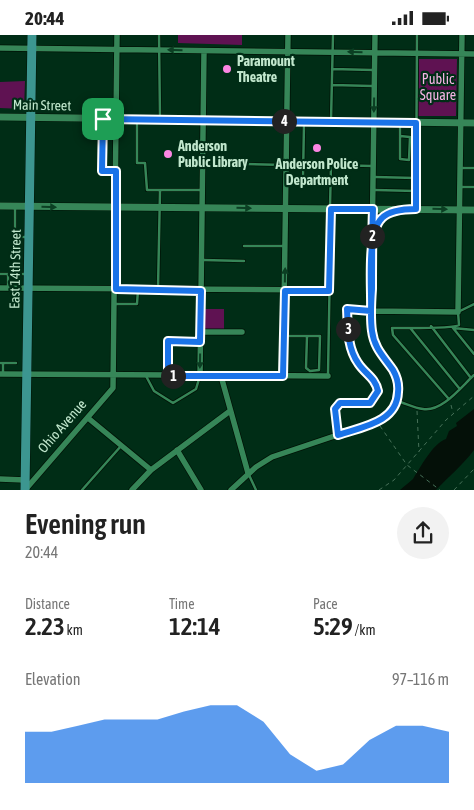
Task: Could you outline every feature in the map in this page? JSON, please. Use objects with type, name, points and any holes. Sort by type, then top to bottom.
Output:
[{"type":"main road","name":"East 14th Street","points":[[25,490],[32,35]]},
{"type":"street","points":[[113,377],[116,289],[117,35]]},
{"type":"street","points":[[283,376],[288,35]]},
{"type":"street","points":[[231,490],[248,473],[277,455],[376,422],[391,412],[397,401],[397,378],[374,341],[371,311],[375,35]]},
{"type":"street","points":[[371,311],[458,312],[462,35]]},
{"type":"street","points":[[0,48],[474,54]]},
{"type":"street","points":[[200,377],[204,51]]},
{"type":"street","name":"Main Street","points":[[0,117],[474,123]]},
{"type":"street","points":[[0,207],[474,210]]},
{"type":"street","points":[[372,245],[380,220],[388,214],[407,209]]},
{"type":"street","points":[[0,288],[329,291]]},
{"type":"street","points":[[200,332],[242,332]]},
{"type":"street","points":[[1,375],[113,377],[328,376]]},
{"type":"street","name":"Ohio Avenue","points":[[25,490],[113,388],[113,377]]},
{"type":"street","points":[[221,377],[248,473]]},
{"type":"street","points":[[132,490],[151,470],[230,411]]},
{"type":"street","points":[[88,418],[151,470]]},
{"type":"street","points":[[177,450],[201,490]]},
{"type":"street","points":[[0,479],[25,480]]},
{"type":"lane","points":[[159,35],[160,119]]},
{"type":"lane","points":[[332,121],[333,35]]},
{"type":"lane","points":[[416,209],[417,35]]},
{"type":"lane","points":[[332,69],[375,71]]},
{"type":"lane","points":[[332,85],[375,86]]},
{"type":"lane","points":[[103,119],[102,171],[116,171]]},
{"type":"lane","points":[[137,119],[137,163],[145,163],[146,191],[202,190]]},
{"type":"lane","points":[[304,121],[303,177],[330,177]]},
{"type":"lane","points":[[400,123],[400,136],[400,159],[410,160],[410,137],[400,136]]},
{"type":"lane","points":[[203,163],[286,165]]},
{"type":"lane","points":[[328,376],[330,167],[333,165],[374,166]]},
{"type":"lane","points":[[460,168],[474,168]]},
{"type":"lane","points":[[373,177],[416,178]]},
{"type":"lane","points":[[460,187],[474,187]]},
{"type":"lane","points":[[373,190],[416,191]]},
{"type":"lane","points":[[158,290],[160,191]]},
{"type":"lane","points":[[15,207],[15,237],[29,237]]},
{"type":"lane","points":[[244,246],[286,246]]},
{"type":"lane","points":[[201,259],[244,261]]},
{"type":"lane","points":[[0,274],[29,274]]},
{"type":"lane","points":[[8,274],[8,288]]},
{"type":"lane","points":[[115,304],[137,304],[138,290]]},
{"type":"lane","points":[[454,328],[459,325],[458,312],[474,304]]},
{"type":"lane","points":[[338,435],[335,409],[340,403],[370,403],[378,391],[376,381],[358,363],[349,345],[347,309],[371,311]]},
{"type":"lane","points":[[432,326],[471,378]]},
{"type":"lane","points":[[448,398],[393,335],[392,328],[411,329],[432,326],[474,330]]},
{"type":"lane","points":[[454,328],[474,354]]},
{"type":"lane","points":[[411,329],[459,388]]},
{"type":"lane","points":[[284,336],[307,335],[320,336],[319,370],[310,371],[306,368],[307,335]]},
{"type":"lane","points":[[168,376],[168,341],[200,342]]},
{"type":"lane","points":[[1,375],[1,363],[16,363]]},
{"type":"lane","points":[[397,401],[416,407],[433,408],[448,398],[474,375]]},
{"type":"lane","points":[[146,377],[154,391],[173,403],[179,402],[196,389],[200,377]]},
{"type":"lane","points":[[82,490],[122,445]]},
{"type":"lane","points":[[248,473],[256,490]]},
{"type":"path","points":[[380,490],[394,481],[446,420],[474,396]]},
{"type":"path","points":[[451,405],[454,413]]},
{"type":"path","points":[[416,407],[419,453]]},
{"type":"path","points":[[376,422],[383,429],[399,456],[407,465],[440,490]]},
{"type":"path","points":[[454,490],[474,469]]},
{"type":"green space","points":[[178,35],[242,35],[242,45],[178,43]]},
{"type":"green space","name":"Public Square","points":[[419,59],[457,59],[456,116],[418,116]]},
{"type":"green space","points":[[25,81],[24,109],[0,108],[0,82]]},
{"type":"green space","points":[[205,309],[224,309],[224,330],[205,330]]},
{"type":"shaded area","points":[[474,409],[474,450],[465,461],[436,490],[400,490],[413,479],[436,445],[446,439],[449,431],[457,426],[456,423]]},
{"type":"place","name":"Paramount Theatre","points":[[227,69]]},
{"type":"place","name":"Anderson Police Department","points":[[317,148]]},
{"type":"place","name":"Anderson Public Library","points":[[168,154]]},
{"type":"route","points":[[103,119],[102,171],[116,171],[116,289],[201,291],[200,342],[168,341],[168,376],[283,376],[285,291],[329,291],[331,209],[373,209],[372,245],[371,311],[371,326],[378,351],[392,369],[397,378],[398,387],[396,403],[386,417],[338,435],[335,409],[340,403],[370,403],[378,391],[376,381],[358,363],[349,345],[347,309],[371,311],[372,276],[372,245],[380,220],[395,211],[416,209],[416,123],[103,119]]}]
